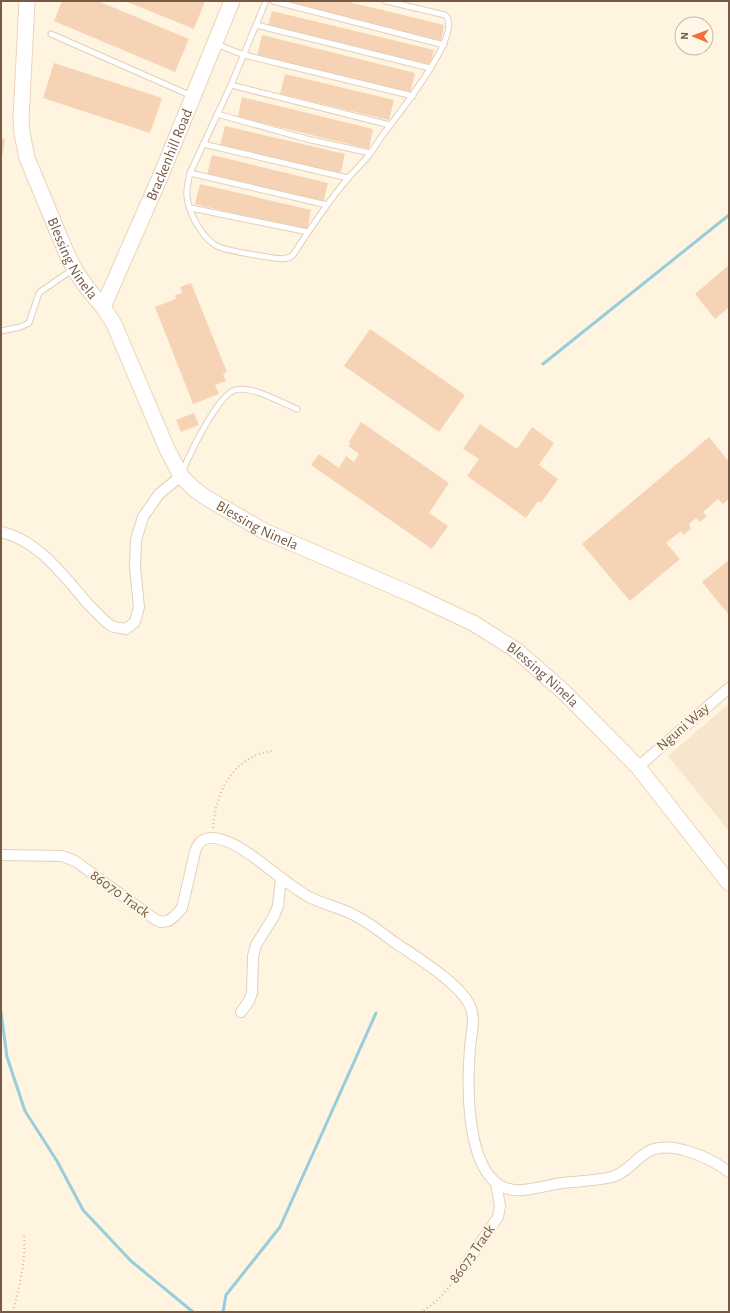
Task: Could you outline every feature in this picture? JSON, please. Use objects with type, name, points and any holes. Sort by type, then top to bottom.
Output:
[{"type":"street","name":"Blessing Ninela","points":[[27,1],[21,118],[23,146],[66,252],[88,289],[103,307],[114,324],[167,449],[181,476],[205,497],[264,531],[413,595],[473,623],[516,650],[564,692],[638,767],[729,883]]},
{"type":"street","name":"Brackenhill Road","points":[[103,307],[161,175],[232,1]]},
{"type":"street","points":[[1,532],[20,539],[42,553],[103,619],[115,627],[126,628],[135,622],[139,607],[135,567],[136,540],[143,517],[159,494],[181,476]]},
{"type":"street","name":"Nguni Way","points":[[638,767],[729,688]]},
{"type":"street","points":[[212,838],[240,847],[281,878],[310,897],[352,914],[439,973],[464,995],[471,1007],[473,1023],[468,1075],[469,1108],[476,1149],[487,1173],[496,1183],[509,1189],[529,1190],[561,1183],[612,1177],[627,1170],[647,1152],[658,1148],[670,1148],[693,1153],[718,1163],[729,1172]]},
{"type":"street","name":"86070 Track","points":[[1,855],[62,856],[75,861],[156,920],[161,922],[168,921],[182,908],[197,846],[202,840],[212,838]]},
{"type":"street","points":[[241,1012],[249,1000],[252,992],[253,956],[256,945],[274,916],[278,906],[281,878]]},
{"type":"street","name":"86073 Track","points":[[464,1267],[498,1217],[500,1206],[496,1183]]},
{"type":"lane","points":[[266,1],[231,85],[190,173],[187,185],[187,198],[200,231],[207,240],[219,247],[285,259],[290,258],[293,255],[327,205],[370,153],[412,96],[444,45],[450,22],[445,15],[386,1]]},
{"type":"lane","points":[[273,1],[444,45]]},
{"type":"lane","points":[[256,25],[430,68]]},
{"type":"lane","points":[[51,34],[193,96]]},
{"type":"lane","points":[[214,43],[244,55],[412,96]]},
{"type":"lane","points":[[231,85],[390,125]]},
{"type":"lane","points":[[217,114],[370,153]]},
{"type":"lane","points":[[203,144],[348,178]]},
{"type":"lane","points":[[190,173],[327,205]]},
{"type":"lane","points":[[191,208],[308,232]]},
{"type":"lane","points":[[1,331],[20,328],[29,323],[40,292],[75,268]]},
{"type":"lane","points":[[181,476],[196,441],[226,395],[235,390],[244,390],[258,393],[296,409]]},
{"type":"path","points":[[212,838],[214,814],[221,791],[227,780],[240,765],[254,756],[274,750]]},
{"type":"path","points":[[13,1312],[23,1268],[25,1248],[24,1236]]},
{"type":"path","name":"86073 Track","points":[[420,1312],[430,1307],[437,1300],[455,1280],[464,1267]]},
{"type":"shaded area","points":[[729,704],[729,831],[668,756]]},
{"type":"building","points":[[62,1],[98,1],[189,39],[175,72],[54,21]]},
{"type":"building","points":[[125,1],[205,1],[194,29]]},
{"type":"building","points":[[279,1],[345,1],[444,25],[441,41]]},
{"type":"building","points":[[272,11],[434,50],[430,65],[268,26]]},
{"type":"building","points":[[262,35],[415,73],[410,93],[257,56]]},
{"type":"building","points":[[54,63],[162,98],[150,133],[43,98]]},
{"type":"building","points":[[285,74],[394,100],[389,120],[280,94]]},
{"type":"building","points":[[242,97],[373,129],[369,149],[238,117]]},
{"type":"building","points":[[225,126],[345,154],[340,175],[220,146]]},
{"type":"building","points":[[1,138],[5,139],[2,158],[1,158]]},
{"type":"building","points":[[212,155],[328,183],[323,203],[207,175]]},
{"type":"building","points":[[200,184],[311,210],[307,231],[195,204]]},
{"type":"building","points":[[729,265],[729,307],[715,319],[695,294]]},
{"type":"building","points":[[191,283],[227,372],[223,374],[226,381],[215,385],[219,394],[193,404],[155,307],[176,299],[175,295],[182,293],[180,287]]},
{"type":"building","points":[[370,329],[465,395],[439,432],[344,366]]},
{"type":"building","points":[[194,413],[199,425],[181,432],[176,420]]},
{"type":"building","points":[[361,422],[449,483],[429,513],[448,526],[432,549],[311,465],[319,454],[339,468],[346,456],[354,462],[359,454],[348,446]]},
{"type":"building","points":[[480,424],[517,449],[532,427],[554,443],[539,465],[558,479],[541,503],[538,501],[526,518],[467,476],[479,459],[463,449]]},
{"type":"building","points":[[709,437],[729,462],[729,499],[723,504],[718,499],[703,512],[707,516],[700,522],[696,518],[689,524],[691,529],[683,535],[681,531],[666,543],[680,559],[630,601],[582,544]]},
{"type":"building","points":[[729,560],[729,615],[702,582]]},
{"type":"waterway","points":[[543,364],[729,215]]},
{"type":"waterway","points":[[1,1012],[7,1057],[25,1111],[57,1161],[83,1210],[131,1261],[193,1312]]},
{"type":"waterway","points":[[223,1312],[226,1295],[280,1227],[376,1013]]}]
